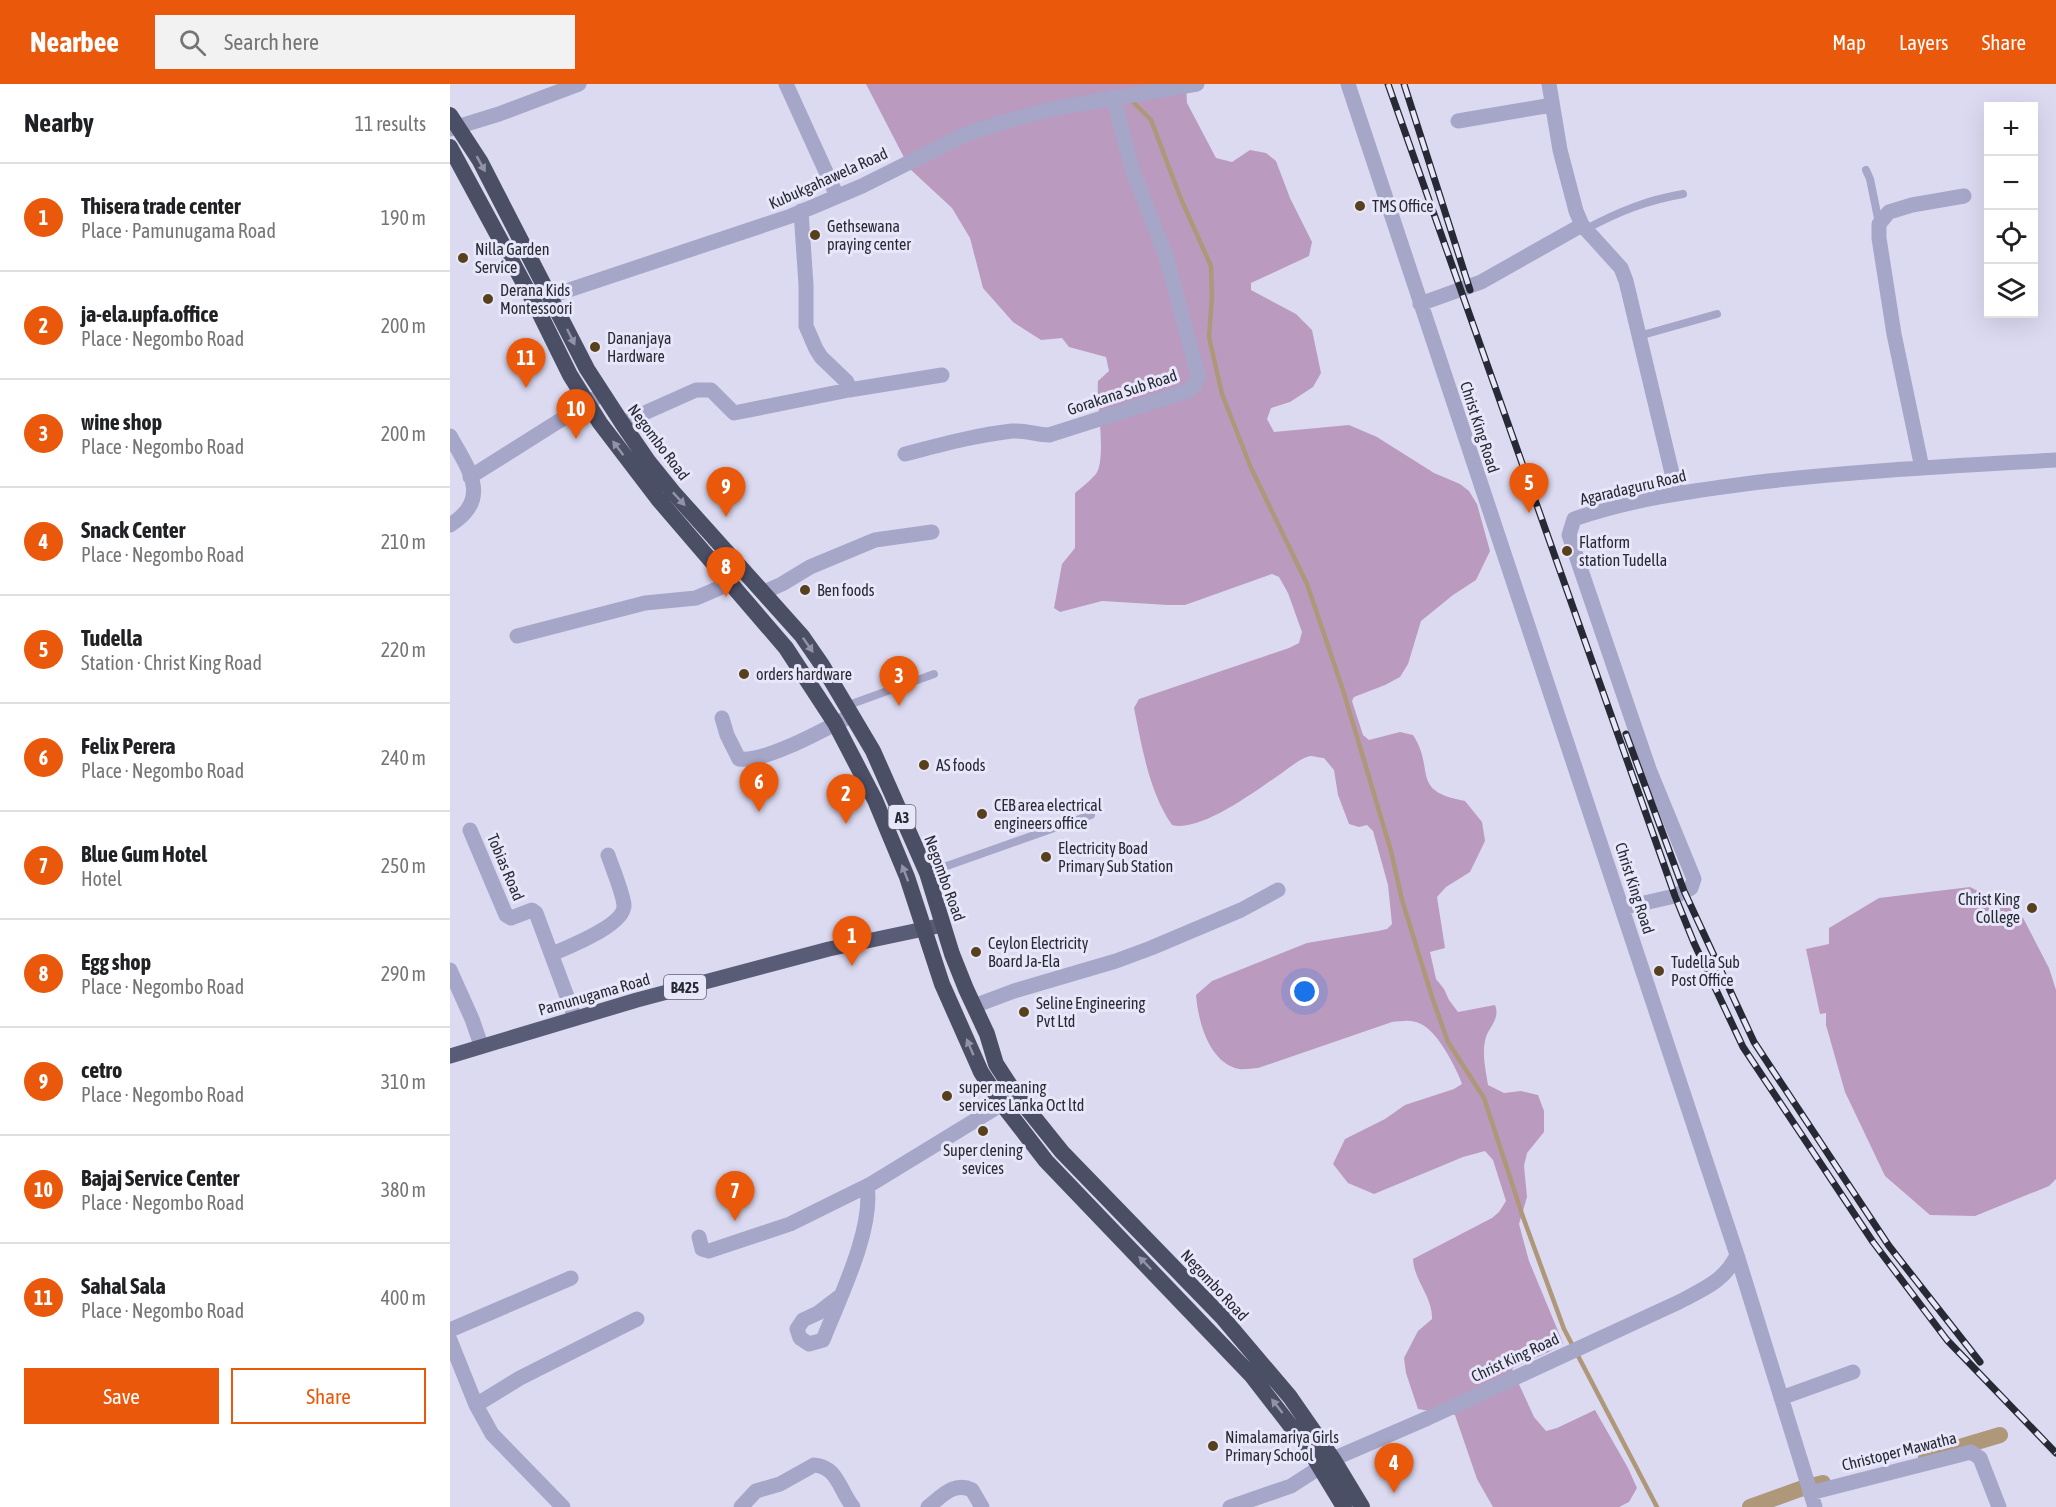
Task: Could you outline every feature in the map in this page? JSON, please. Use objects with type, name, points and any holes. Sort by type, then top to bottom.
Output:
[{"type":"highway","name":"Negombo Road","points":[[453,123],[480,161],[587,369],[622,423],[673,492],[801,636],[822,665],[873,751],[927,873],[966,989],[987,1034],[996,1064],[1062,1152],[1223,1318],[1290,1397],[1327,1463],[1344,1507]]},
{"type":"highway","name":"Negombo Road","points":[[450,147],[587,403],[658,499],[786,648],[836,723],[875,800],[907,877],[942,984],[981,1072],[1002,1104],[1046,1161],[1252,1376],[1362,1507]]},
{"type":"main road","name":"Pamunugama Road","points":[[450,1056],[574,1018],[829,950],[943,925]]},
{"type":"street","points":[[453,123],[500,114],[579,84]]},
{"type":"street","points":[[786,84],[837,196]]},
{"type":"street","name":"Kubukgahawela Road","points":[[551,296],[801,211],[964,135],[1056,108],[1197,84]]},
{"type":"street","name":"Christ King Road","points":[[1230,1507],[1291,1486],[1327,1463],[1679,1302],[1713,1283],[1730,1269],[1737,1255],[1348,84]]},
{"type":"street","points":[[1549,84],[1560,150],[1576,211],[1584,227],[1621,268],[1626,281],[1677,494]]},
{"type":"street","name":"Gorakana Sub Road","points":[[905,454],[979,436],[1013,431],[1031,431],[1049,435],[1187,391],[1195,384],[1198,375],[1166,256],[1132,169],[1116,97]]},
{"type":"street","points":[[1458,121],[1552,105]]},
{"type":"street","points":[[1922,468],[1894,334],[1879,238],[1880,224],[1889,212],[1912,205],[1964,196]]},
{"type":"street","points":[[801,211],[806,326],[821,357],[847,382],[849,390]]},
{"type":"street","points":[[1420,304],[1481,282],[1584,227]]},
{"type":"street","points":[[622,423],[696,390],[711,390],[734,413],[849,390],[942,375]]},
{"type":"street","points":[[470,477],[602,393]]},
{"type":"street","points":[[450,436],[475,491],[468,513],[450,525]]},
{"type":"street","name":"Agaradaguru Road","points":[[1622,908],[1675,896],[1691,888],[1694,879],[1649,769],[1569,536],[1574,519],[1603,509],[1677,494],[1815,476],[2056,460]]},
{"type":"street","points":[[764,592],[810,567],[875,540],[932,532]]},
{"type":"street","points":[[517,636],[645,603],[696,598],[731,583]]},
{"type":"street","points":[[722,718],[727,735],[739,759],[747,760],[774,753],[836,723],[849,711]]},
{"type":"street","name":"Tobias Road","points":[[470,830],[506,915],[511,918],[532,910],[536,913],[574,1018]]},
{"type":"street","points":[[552,954],[582,941],[621,917],[624,906],[608,855]]},
{"type":"street","points":[[974,1006],[1023,988],[1116,961],[1151,948],[1241,909],[1278,890]]},
{"type":"street","points":[[450,970],[472,1019],[481,1046]]},
{"type":"street","points":[[699,1237],[702,1249],[709,1251],[790,1224],[867,1186],[1002,1104]]},
{"type":"street","points":[[840,1297],[862,1236],[870,1201],[867,1186]]},
{"type":"street","points":[[1737,1255],[1812,1500]]},
{"type":"street","points":[[450,1330],[571,1278]]},
{"type":"street","points":[[476,1405],[520,1378],[637,1318]]},
{"type":"street","points":[[450,1340],[453,1357],[492,1434],[563,1507]]},
{"type":"street","points":[[1781,1398],[1853,1372]]},
{"type":"street","name":"Christoper Mawatha","points":[[1812,1500],[1971,1452],[1980,1458],[1999,1507]]},
{"type":"street","points":[[741,1507],[756,1491],[780,1484],[814,1465],[832,1471],[853,1507]]},
{"type":"street","points":[[928,1507],[958,1486],[972,1490],[982,1507]]},
{"type":"lane","points":[[1866,170],[1880,224]]},
{"type":"lane","points":[[1584,227],[1620,211],[1656,199],[1683,194]]},
{"type":"lane","points":[[1639,336],[1717,315]]},
{"type":"lane","points":[[849,711],[934,674]]},
{"type":"lane","points":[[927,873],[1091,815]]},
{"type":"shaded area","points":[[866,84],[1186,84],[1187,103],[1216,158],[1232,162],[1250,150],[1266,153],[1276,161],[1290,198],[1312,242],[1309,256],[1251,283],[1251,290],[1296,314],[1312,330],[1321,373],[1313,387],[1290,402],[1271,408],[1267,419],[1274,432],[1349,425],[1377,437],[1434,473],[1460,484],[1469,491],[1477,504],[1490,551],[1476,580],[1421,621],[1408,664],[1400,677],[1354,697],[1352,701],[1363,735],[1369,740],[1400,732],[1413,735],[1420,747],[1430,785],[1448,797],[1465,801],[1482,822],[1485,841],[1470,872],[1446,887],[1437,897],[1445,948],[1430,952],[1436,979],[1458,1012],[1495,1005],[1495,1020],[1486,1036],[1484,1046],[1488,1085],[1504,1093],[1521,1091],[1538,1095],[1544,1111],[1544,1132],[1527,1153],[1524,1166],[1527,1197],[1519,1224],[1529,1261],[1563,1343],[1512,1369],[1534,1417],[1546,1431],[1595,1410],[1637,1488],[1629,1502],[1619,1507],[1493,1507],[1477,1479],[1455,1415],[1418,1409],[1406,1373],[1404,1358],[1418,1331],[1432,1319],[1432,1311],[1414,1267],[1413,1259],[1492,1218],[1499,1212],[1506,1201],[1493,1160],[1485,1151],[1463,1157],[1374,1194],[1348,1183],[1333,1164],[1345,1139],[1385,1119],[1405,1105],[1454,1089],[1462,1084],[1451,1059],[1433,1034],[1418,1022],[1392,1022],[1258,1068],[1244,1069],[1229,1065],[1220,1059],[1207,1039],[1199,1017],[1196,995],[1212,981],[1307,943],[1387,929],[1392,924],[1388,885],[1373,831],[1367,825],[1359,827],[1349,824],[1338,795],[1334,770],[1324,758],[1310,756],[1303,759],[1229,808],[1184,826],[1172,825],[1152,784],[1134,708],[1139,699],[1289,648],[1299,643],[1302,632],[1288,593],[1279,577],[1272,574],[1185,605],[1102,601],[1060,612],[1054,608],[1062,564],[1075,548],[1075,493],[1089,482],[1099,466],[1101,443],[1098,381],[1109,371],[1106,357],[1069,347],[1062,338],[1041,340],[1013,322],[983,288],[970,238],[952,208],[910,169]]},
{"type":"shaded area","points":[[1970,887],[2020,912],[2049,968],[2056,990],[2056,1179],[2049,1186],[1975,1216],[1930,1215],[1885,1176],[1845,1092],[1826,1025],[1826,1013],[1820,1014],[1806,949],[1829,944],[1829,928],[1879,898]]},
{"type":"waterway","points":[[1130,99],[1151,120],[1181,199],[1211,266],[1212,297],[1209,337],[1222,394],[1251,468],[1307,584],[1343,690],[1391,851],[1402,900],[1448,1042],[1484,1098],[1523,1217],[1564,1329],[1657,1507]]},
{"type":"waterway","points":[[1926,1457],[2000,1435]]},
{"type":"waterway","points":[[1750,1507],[1823,1483]]},
{"type":"railway","points":[[1388,84],[1675,896],[1694,943],[1743,1047],[1873,1242],[1947,1340],[2056,1453]]},
{"type":"railway","points":[[1404,84],[1470,290]]},
{"type":"railway","points":[[1626,734],[1684,891],[1754,1042],[1889,1246],[1980,1362]]},
{"type":"place","name":"TMS Office","points":[[1360,206]]},
{"type":"place","name":"Gethsewana praying center","points":[[815,235]]},
{"type":"place","name":"Nilla Garden Service","points":[[463,258]]},
{"type":"place","name":"Derana Kids Montessoori","points":[[488,299]]},
{"type":"place","name":"Dananjaya Hardware","points":[[595,347]]},
{"type":"place","name":"Sahal Sala","points":[[526,388]]},
{"type":"place","name":"Bajaj Service Center","points":[[576,439]]},
{"type":"place","name":"Tudella","points":[[1529,513]]},
{"type":"place","name":"cetro","points":[[726,517]]},
{"type":"place","name":"Flatform station Tudella","points":[[1567,551]]},
{"type":"place","name":"Ben foods","points":[[805,590]]},
{"type":"place","name":"Egg shop","points":[[726,597]]},
{"type":"place","name":"orders hardware","points":[[744,674]]},
{"type":"place","name":"wine shop","points":[[899,706]]},
{"type":"place","name":"AS foods","points":[[924,765]]},
{"type":"place","name":"Felix Perera","points":[[759,812]]},
{"type":"place","name":"CEB area electrical engineers office","points":[[982,814]]},
{"type":"place","name":"ja-ela.upfa.office","points":[[846,824]]},
{"type":"place","name":"Electricity Boad Primary Sub Station","points":[[1046,857]]},
{"type":"place","name":"Christ King College","points":[[2032,908]]},
{"type":"place","name":"Ceylon Electricity Board Ja-Ela","points":[[976,952]]},
{"type":"place","name":"Thisera trade center","points":[[852,966]]},
{"type":"place","name":"Tudella Sub Post Office","points":[[1659,971]]},
{"type":"place","name":"Seline Engineering Pvt Ltd","points":[[1024,1012]]},
{"type":"place","name":"super meaning services Lanka Oct ltd","points":[[947,1096]]},
{"type":"place","name":"Super clening sevices","points":[[983,1131]]},
{"type":"place","name":"Blue Gum Hotel","points":[[735,1221]]},
{"type":"place","name":"Nimalamariya Girls Primary School","points":[[1213,1446]]},
{"type":"place","name":"Snack Center","points":[[1394,1493]]}]
